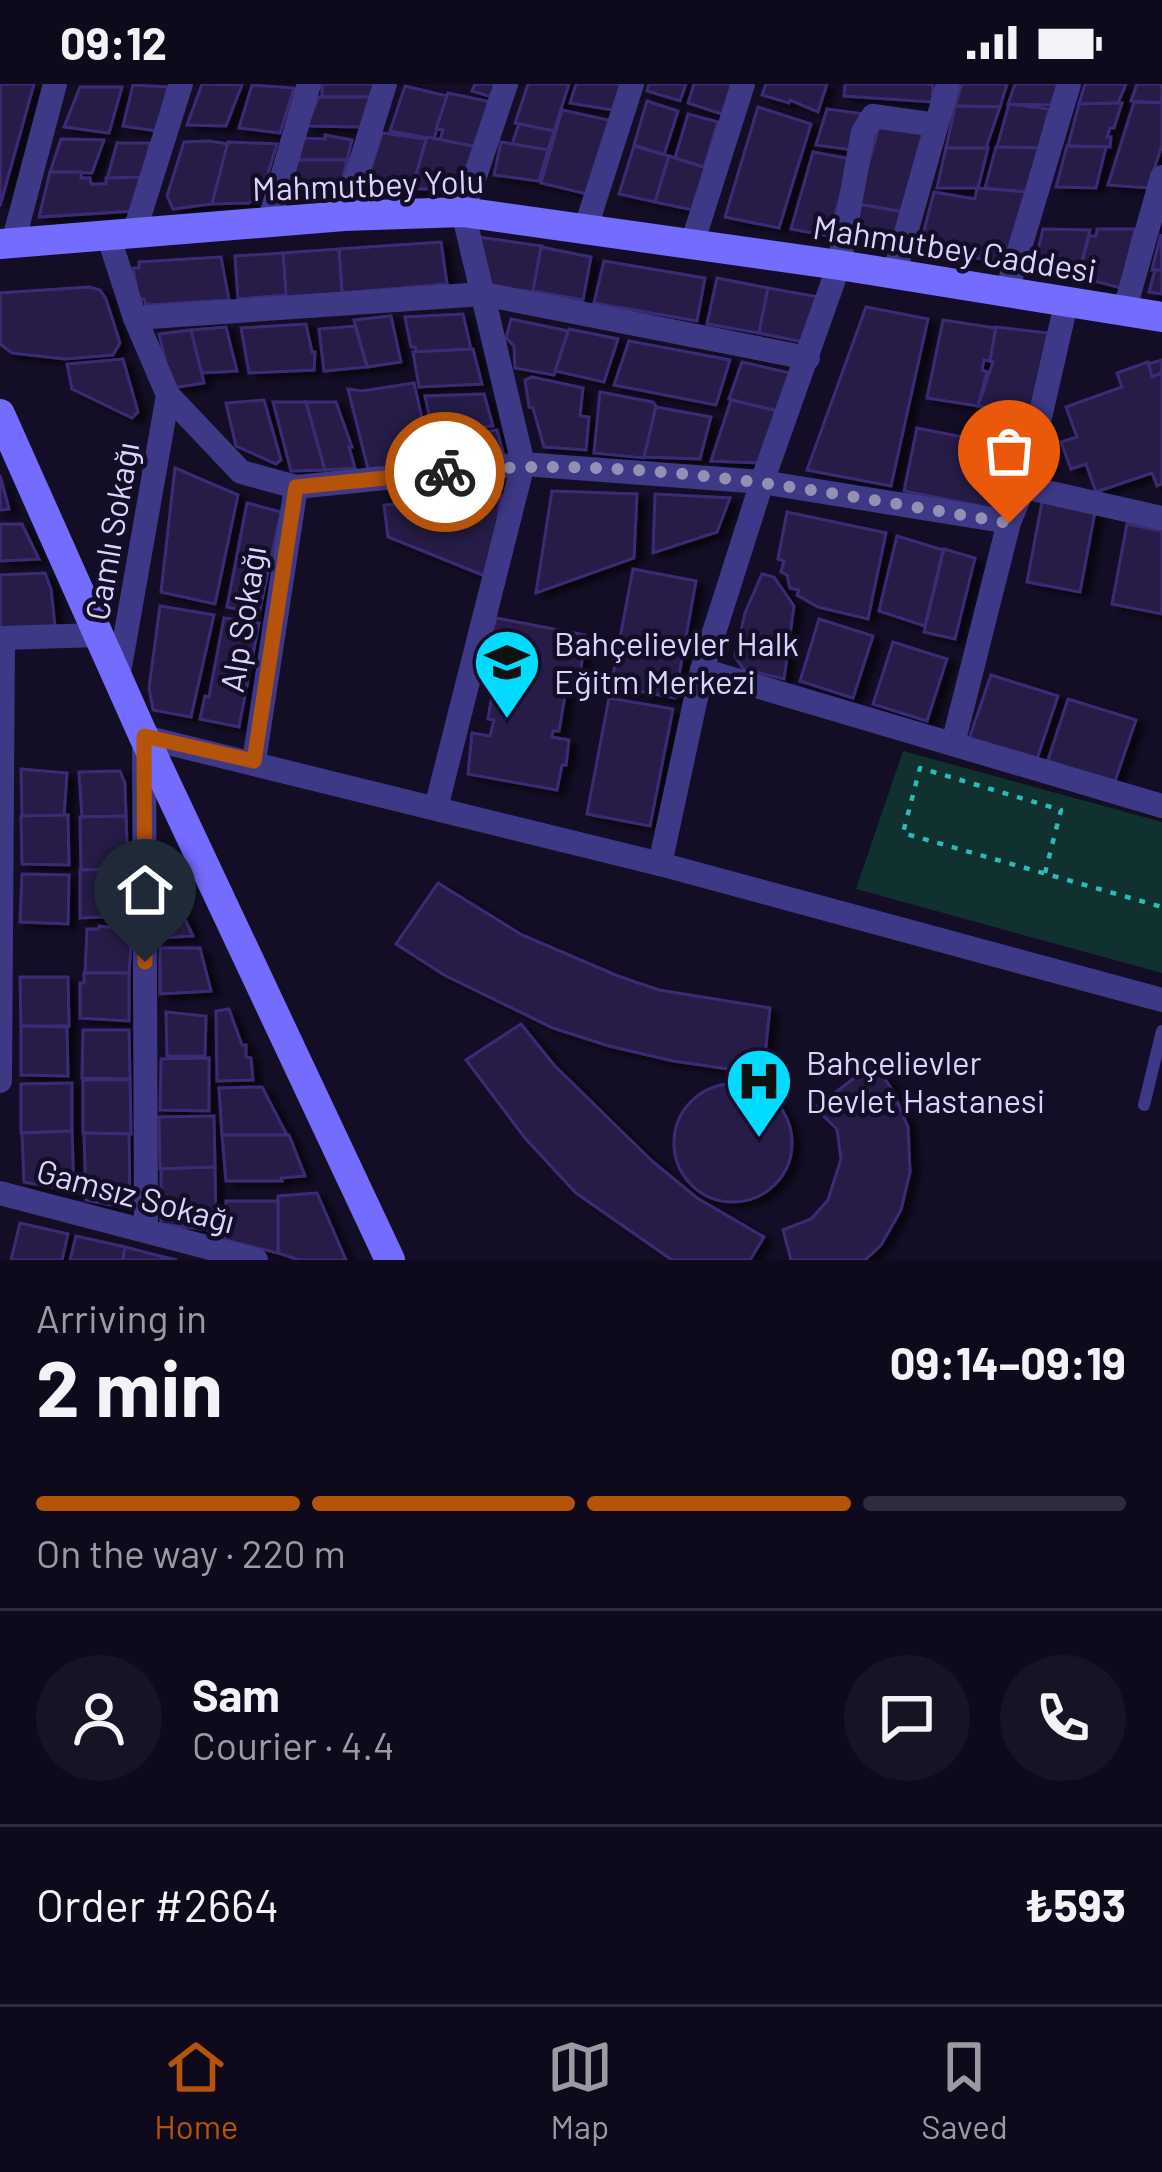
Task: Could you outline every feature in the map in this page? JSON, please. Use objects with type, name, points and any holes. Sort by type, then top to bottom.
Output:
[{"type":"main road","name":"Mahmutbey Yolu","points":[[6,243],[344,216],[463,212],[736,251]]},
{"type":"main road","name":"Mahmutbey Caddesi","points":[[736,251],[1162,317]]},
{"type":"main road","points":[[0,414],[144,736],[390,1260]]},
{"type":"street","points":[[6,243],[55,84]]},
{"type":"street","points":[[181,84],[121,234],[135,318],[168,395],[241,472],[296,487],[523,464],[762,482],[1009,523]]},
{"type":"street","points":[[269,222],[309,84]]},
{"type":"street","points":[[344,216],[385,84]]},
{"type":"street","points":[[436,808],[523,464],[463,212],[506,84]]},
{"type":"street","points":[[586,227],[632,84]]},
{"type":"street","points":[[692,244],[743,84]]},
{"type":"street","points":[[894,275],[948,84]]},
{"type":"street","points":[[1006,294],[1069,84]]},
{"type":"street","points":[[660,864],[702,670],[839,265],[863,132],[873,116],[936,124]]},
{"type":"street","points":[[1124,312],[1162,177]]},
{"type":"street","points":[[135,318],[483,293],[808,358]]},
{"type":"street","points":[[953,745],[1009,523],[1024,488],[1066,304]]},
{"type":"street","name":"Camlı Sokağı","points":[[118,678],[168,395]]},
{"type":"street","name":"Alp Sokağı","points":[[254,761],[296,487]]},
{"type":"street","points":[[1024,488],[1162,518]]},
{"type":"street","points":[[0,1082],[1,638],[99,634]]},
{"type":"street","points":[[702,670],[1162,806]]},
{"type":"street","points":[[146,1231],[144,736],[660,864],[1162,1000]]},
{"type":"street","name":"Gamsız Sokağı","points":[[0,1193],[256,1260]]},
{"type":"lane","points":[[1144,1105],[1162,1031]]},
{"type":"path","points":[[1045,873],[1061,810],[920,768],[903,833],[1162,907]]},
{"type":"green space","points":[[903,751],[1162,822],[1162,973],[856,889]]},
{"type":"building","points":[[0,84],[34,84],[0,206]]},
{"type":"building","points":[[202,84],[242,85],[226,126],[187,125]]},
{"type":"building","points":[[322,84],[379,84],[375,97],[322,97]]},
{"type":"building","points":[[475,84],[501,84],[495,98],[472,91]]},
{"type":"building","points":[[528,84],[569,84],[554,131],[515,123]]},
{"type":"building","points":[[576,84],[628,84],[619,111],[570,103]]},
{"type":"building","points":[[649,84],[686,84],[680,101],[647,91]]},
{"type":"building","points":[[694,84],[732,84],[722,114],[688,103]]},
{"type":"building","points":[[766,84],[827,84],[818,112],[762,95]]},
{"type":"building","points":[[845,84],[933,84],[932,102],[844,96]]},
{"type":"building","points":[[962,84],[1007,84],[1000,107],[955,106]]},
{"type":"building","points":[[1015,84],[1058,84],[1051,105],[1008,104]]},
{"type":"building","points":[[1085,84],[1126,84],[1118,103],[1079,104]]},
{"type":"building","points":[[1137,84],[1162,84],[1162,103],[1131,101]]},
{"type":"building","points":[[133,85],[168,87],[157,131],[123,126]]},
{"type":"building","points":[[252,85],[294,88],[280,133],[239,128]]},
{"type":"building","points":[[405,86],[447,96],[434,139],[390,131]]},
{"type":"building","points":[[80,87],[122,87],[109,133],[64,127]]},
{"type":"building","points":[[448,93],[491,102],[477,147],[440,140],[443,130],[436,129]]},
{"type":"building","points":[[319,97],[375,97],[361,127],[306,126]]},
{"type":"building","points":[[647,101],[678,111],[664,155],[634,145]]},
{"type":"building","points":[[1134,102],[1162,103],[1162,145],[1148,188],[1108,185]]},
{"type":"building","points":[[1122,103],[1107,137],[1111,137],[1110,147],[1068,146],[1079,104]]},
{"type":"building","points":[[1009,104],[1049,109],[1039,148],[997,147]]},
{"type":"building","points":[[955,106],[1000,107],[986,148],[946,148]]},
{"type":"building","points":[[758,107],[811,124],[779,228],[725,217]]},
{"type":"building","points":[[827,109],[864,114],[854,150],[816,145]]},
{"type":"building","points":[[562,110],[613,121],[591,195],[541,183]]},
{"type":"building","points":[[688,114],[718,122],[704,167],[675,158]]},
{"type":"building","points":[[880,123],[927,131],[905,212],[857,204]]},
{"type":"building","points":[[519,124],[554,131],[548,150],[512,144]]},
{"type":"building","points":[[382,133],[426,139],[412,189],[366,185]]},
{"type":"building","points":[[325,135],[352,140],[347,160],[297,160],[301,138],[325,139]]},
{"type":"building","points":[[427,137],[477,147],[463,189],[412,189]]},
{"type":"building","points":[[61,139],[104,140],[92,173],[50,172]]},
{"type":"building","points":[[184,142],[228,144],[212,204],[173,209],[167,196]]},
{"type":"building","points":[[228,142],[277,144],[262,193],[249,203],[212,204]]},
{"type":"building","points":[[501,142],[548,150],[539,181],[494,175]]},
{"type":"building","points":[[117,143],[150,143],[143,178],[107,179]]},
{"type":"building","points":[[634,146],[669,156],[655,202],[619,194]]},
{"type":"building","points":[[1067,146],[1106,147],[1096,188],[1056,187]]},
{"type":"building","points":[[996,147],[1039,148],[1027,192],[985,188]]},
{"type":"building","points":[[946,148],[988,148],[978,188],[937,188]]},
{"type":"building","points":[[813,152],[851,159],[829,236],[791,229]]},
{"type":"building","points":[[669,156],[706,168],[693,210],[655,202]]},
{"type":"building","points":[[297,160],[347,160],[338,198],[287,198]]},
{"type":"building","points":[[50,172],[81,172],[81,178],[90,178],[91,184],[106,184],[106,178],[144,177],[134,211],[39,217]]},
{"type":"building","points":[[977,188],[1027,192],[1005,264],[920,246],[934,192],[975,199]]},
{"type":"building","points":[[858,204],[903,212],[896,245],[850,238]]},
{"type":"building","points":[[1043,229],[1090,230],[1078,276],[1034,267]]},
{"type":"building","points":[[1097,229],[1135,229],[1121,288],[1078,277],[1089,236],[1096,236]]},
{"type":"building","points":[[1161,234],[1162,270],[1152,270]]},
{"type":"building","points":[[478,237],[542,246],[533,292],[484,285]]},
{"type":"building","points":[[441,242],[447,284],[342,293],[339,249]]},
{"type":"building","points":[[541,247],[591,257],[583,300],[533,291]]},
{"type":"building","points":[[339,249],[342,293],[286,298],[283,253]]},
{"type":"building","points":[[283,253],[286,295],[238,299],[235,256]]},
{"type":"building","points":[[221,257],[229,300],[146,305],[139,299],[133,268],[139,268],[139,262]]},
{"type":"building","points":[[604,261],[705,278],[697,321],[594,303]]},
{"type":"building","points":[[1155,270],[1162,270],[1162,294],[1149,292]]},
{"type":"building","points":[[717,278],[768,288],[759,333],[707,324]]},
{"type":"building","points":[[768,288],[818,297],[803,342],[759,333]]},
{"type":"building","points":[[100,290],[106,299],[120,343],[113,355],[65,359],[12,353],[0,344],[0,293]]},
{"type":"building","points":[[866,307],[928,319],[891,486],[807,470]]},
{"type":"building","points":[[463,314],[471,349],[417,352],[411,347],[405,317]]},
{"type":"building","points":[[391,316],[401,362],[367,367],[354,320]]},
{"type":"building","points":[[511,319],[568,331],[554,375],[515,368],[514,346],[506,338]]},
{"type":"building","points":[[943,320],[996,328],[990,361],[984,360],[982,370],[987,372],[978,406],[927,398]]},
{"type":"building","points":[[306,324],[315,352],[314,370],[249,373],[241,328]]},
{"type":"building","points":[[355,326],[367,367],[324,371],[319,329]]},
{"type":"building","points":[[226,327],[237,371],[201,373],[191,330]]},
{"type":"building","points":[[996,327],[1048,333],[1030,415],[978,406],[993,362]]},
{"type":"building","points":[[569,329],[618,339],[604,382],[555,371]]},
{"type":"building","points":[[191,330],[204,383],[172,388],[159,334]]},
{"type":"building","points":[[629,341],[730,360],[716,405],[614,385]]},
{"type":"building","points":[[473,349],[482,384],[419,387],[413,352]]},
{"type":"building","points":[[123,359],[138,412],[132,418],[72,389],[67,364]]},
{"type":"building","points":[[1162,360],[1162,373],[1152,377],[1148,364]]},
{"type":"building","points":[[742,362],[790,373],[778,411],[729,399]]},
{"type":"building","points":[[1148,362],[1152,377],[1162,373],[1162,484],[1157,486],[1152,473],[1096,492],[1086,464],[1071,469],[1061,442],[1077,437],[1066,407],[1122,387],[1117,373]]},
{"type":"building","points":[[532,377],[583,388],[580,416],[589,417],[586,450],[544,447],[529,407],[525,380]]},
{"type":"building","points":[[414,383],[432,462],[368,469],[348,389]]},
{"type":"building","points":[[600,392],[656,406],[644,458],[594,453]]},
{"type":"building","points":[[484,394],[493,426],[433,433],[425,396]]},
{"type":"building","points":[[264,400],[281,460],[276,464],[236,446],[226,403]]},
{"type":"building","points":[[731,400],[777,411],[760,463],[711,461]]},
{"type":"building","points":[[273,402],[306,402],[325,470],[291,471]]},
{"type":"building","points":[[306,402],[336,402],[355,468],[325,470]]},
{"type":"building","points":[[656,407],[711,417],[700,459],[644,457]]},
{"type":"building","points":[[917,428],[1023,449],[1010,512],[904,491]]},
{"type":"building","points":[[497,430],[504,456],[446,466],[438,440]]},
{"type":"building","points":[[175,468],[238,495],[215,604],[161,592]]},
{"type":"building","points":[[0,475],[9,509],[0,510]]},
{"type":"building","points":[[552,491],[637,494],[634,558],[536,593]]},
{"type":"building","points":[[655,494],[730,498],[717,532],[653,553]]},
{"type":"building","points":[[501,495],[491,573],[485,576],[388,537],[384,505]]},
{"type":"building","points":[[1042,502],[1095,512],[1080,592],[1027,582]]},
{"type":"building","points":[[247,503],[281,512],[259,614],[227,607]]},
{"type":"building","points":[[787,512],[886,533],[868,619],[818,607],[790,588],[787,575],[781,572],[784,561],[778,559]]},
{"type":"building","points":[[0,524],[22,524],[39,559],[0,561]]},
{"type":"building","points":[[1127,524],[1162,531],[1162,614],[1112,604]]},
{"type":"building","points":[[897,536],[943,550],[925,626],[879,611]]},
{"type":"building","points":[[944,549],[975,558],[955,639],[924,632]]},
{"type":"building","points":[[633,569],[696,581],[675,698],[611,686]]},
{"type":"building","points":[[45,573],[55,626],[0,629],[0,575]]},
{"type":"building","points":[[762,574],[774,577],[794,606],[784,679],[743,669],[735,656],[745,613]]},
{"type":"building","points":[[160,606],[214,615],[191,717],[153,710],[149,688]]},
{"type":"building","points":[[224,618],[259,623],[239,727],[200,719],[205,696],[209,697]]},
{"type":"building","points":[[496,618],[585,635],[579,685],[567,683],[559,731],[553,731],[552,737],[569,740],[557,790],[468,774],[472,733],[490,736],[495,677],[502,678],[504,662],[485,659]]},
{"type":"building","points":[[819,619],[873,636],[853,698],[800,681]]},
{"type":"building","points":[[893,642],[947,659],[927,721],[873,704]]},
{"type":"building","points":[[991,675],[1058,696],[1037,759],[969,739]]},
{"type":"building","points":[[609,698],[673,709],[650,826],[587,814]]},
{"type":"building","points":[[1068,699],[1136,720],[1114,784],[1047,763]]},
{"type":"building","points":[[21,769],[67,773],[64,816],[22,816]]},
{"type":"building","points":[[120,771],[126,816],[82,817],[79,772]]},
{"type":"building","points":[[68,815],[69,865],[22,864],[21,816]]},
{"type":"building","points":[[126,816],[128,869],[81,870],[80,817]]},
{"type":"building","points":[[129,869],[130,916],[80,918],[80,870]]},
{"type":"building","points":[[22,874],[69,875],[68,924],[20,922]]},
{"type":"building","points":[[438,883],[522,935],[618,976],[659,990],[770,1008],[763,1074],[609,1046],[553,1028],[444,975],[396,944]]},
{"type":"building","points":[[174,896],[193,936],[160,938],[158,900]]},
{"type":"building","points":[[87,929],[132,930],[129,973],[85,973]]},
{"type":"building","points":[[160,948],[200,948],[211,991],[160,994]]},
{"type":"building","points":[[84,973],[129,973],[129,1021],[80,1018]]},
{"type":"building","points":[[20,977],[68,977],[69,1026],[21,1026]]},
{"type":"building","points":[[229,1009],[242,1045],[246,1045],[246,1057],[251,1058],[253,1080],[217,1081],[216,1011]]},
{"type":"building","points":[[166,1012],[206,1016],[205,1056],[167,1056]]},
{"type":"building","points":[[521,1024],[554,1065],[652,1161],[697,1198],[764,1237],[750,1260],[672,1260],[576,1193],[525,1138],[466,1060]]},
{"type":"building","points":[[21,1026],[67,1027],[68,1076],[21,1075]]},
{"type":"building","points":[[83,1030],[129,1030],[130,1079],[82,1078]]},
{"type":"building","points":[[209,1058],[209,1111],[160,1110],[161,1059]]},
{"type":"building","points":[[874,1063],[893,1091],[908,1127],[910,1172],[901,1210],[881,1245],[865,1260],[791,1260],[783,1230],[811,1219],[828,1200],[841,1159],[837,1129],[815,1108]]},
{"type":"building","points":[[83,1080],[130,1080],[131,1134],[83,1133]]},
{"type":"building","points":[[72,1083],[72,1131],[21,1133],[21,1084]]},
{"type":"building","points":[[733,1084],[755,1089],[775,1101],[787,1121],[792,1143],[787,1165],[775,1185],[755,1197],[733,1202],[711,1197],[691,1185],[679,1165],[674,1143],[679,1121],[691,1101],[711,1089]]},
{"type":"building","points":[[262,1087],[287,1135],[222,1135],[219,1088]]},
{"type":"building","points":[[214,1116],[215,1167],[160,1169],[159,1117]]},
{"type":"building","points":[[72,1131],[74,1192],[24,1182],[22,1133]]},
{"type":"building","points":[[84,1133],[129,1134],[130,1209],[86,1200]]},
{"type":"building","points":[[222,1135],[289,1135],[305,1176],[226,1181]]},
{"type":"building","points":[[215,1167],[216,1231],[161,1224],[161,1169]]},
{"type":"building","points":[[317,1193],[346,1260],[299,1260],[278,1253],[278,1196]]},
{"type":"building","points":[[226,1201],[278,1201],[278,1253],[225,1240]]},
{"type":"building","points":[[20,1223],[68,1234],[62,1260],[11,1260]]},
{"type":"building","points":[[76,1236],[125,1247],[123,1260],[70,1260]]},
{"type":"building","points":[[125,1247],[156,1255],[177,1260],[123,1260]]},
{"type":"way so far","points":[[445,472],[523,464],[762,482],[1009,523]]},
{"type":"place","name":"Bahçelievler Halk Eğitm Merkezi","points":[[507,721]]},
{"type":"place","name":"Bahçelievler Devlet Hastanesi","points":[[759,1140]]},
{"type":"route","points":[[145,962],[144,736],[254,761],[296,487],[445,472]]}]
